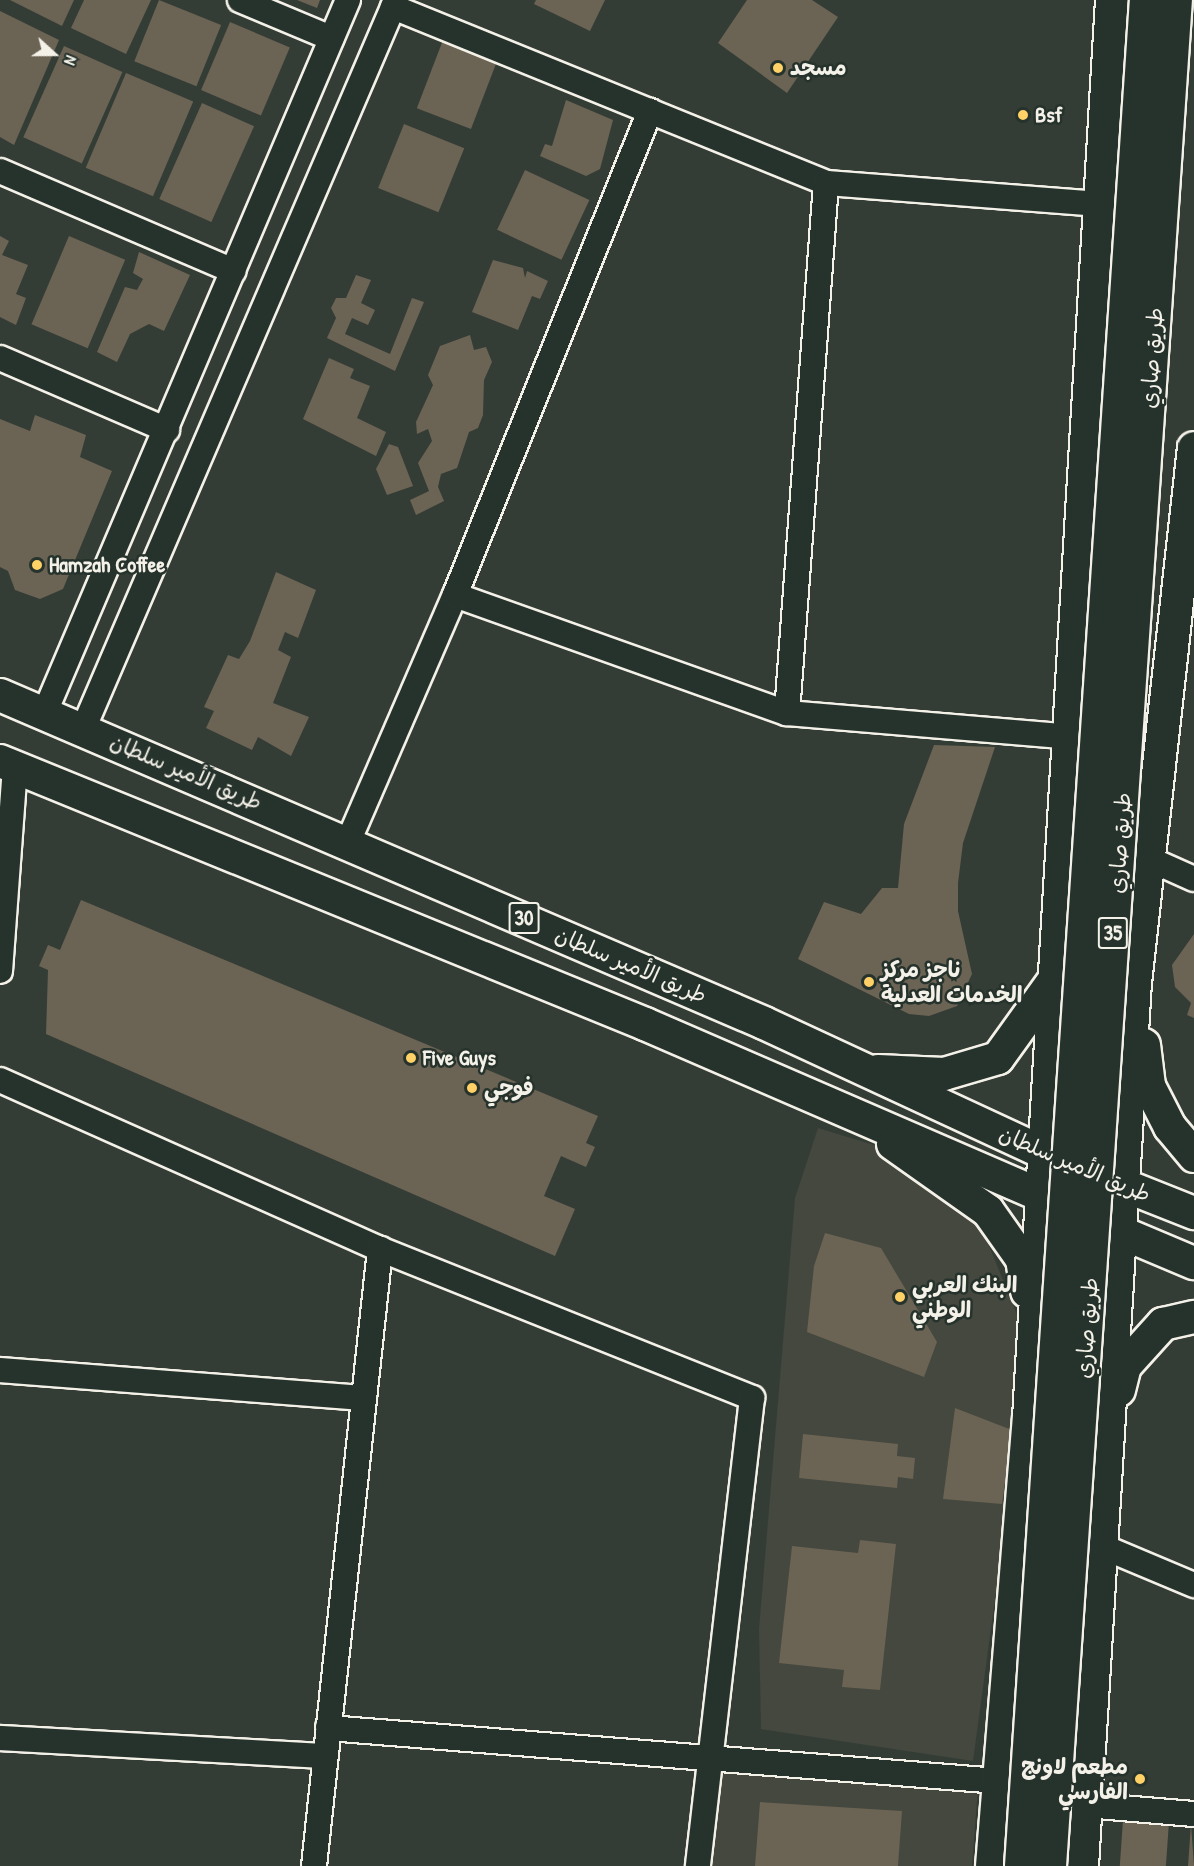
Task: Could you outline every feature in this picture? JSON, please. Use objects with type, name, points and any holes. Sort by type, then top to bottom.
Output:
[{"type":"main road","points":[[992,1866],[1029,1418],[1032,1329],[1042,1194],[1042,1154],[1070,737],[1097,204],[1112,0]]},
{"type":"main road","name":"طريق صاري","points":[[1021,1866],[1146,0]]},
{"type":"main road","name":"طريق صاري","points":[[1050,1866],[1176,0]]},
{"type":"main road","points":[[1082,1866],[1101,1546],[1112,1417],[1122,1185],[1135,983],[1194,448]]},
{"type":"main road","name":"طريق الأمير سلطان","points":[[0,694],[348,842],[864,1070],[1042,1154],[1194,1213]]},
{"type":"main road","name":"طريق الأمير سلطان","points":[[8,764],[836,1104],[1042,1194],[1120,1233],[1194,1263]]},
{"type":"main road","points":[[1054,980],[1064,1095],[1070,1106],[1086,1113],[1101,1110],[1108,1097],[1135,983]]},
{"type":"main road","points":[[864,1070],[944,1074],[998,1058],[1054,980]]},
{"type":"main road","points":[[1135,983],[1149,1086],[1170,1127],[1194,1156]]},
{"type":"main road","points":[[836,1104],[988,1211],[1022,1259],[1032,1329]]},
{"type":"main road","points":[[1029,1418],[1050,1314],[1075,1296],[1098,1311],[1112,1417]]},
{"type":"main road","points":[[1112,1417],[1125,1366],[1163,1324],[1194,1317]]},
{"type":"street","points":[[240,0],[331,38]]},
{"type":"street","points":[[45,712],[192,373],[348,0]]},
{"type":"street","points":[[84,728],[394,3],[826,183],[1097,204]]},
{"type":"street","points":[[348,842],[455,595],[650,111]]},
{"type":"street","points":[[0,171],[233,271]]},
{"type":"street","points":[[787,713],[826,183]]},
{"type":"street","points":[[0,358],[167,430]]},
{"type":"street","points":[[192,373],[229,389]]},
{"type":"street","points":[[455,595],[787,713],[1070,737]]},
{"type":"street","points":[[0,971],[8,764]]},
{"type":"street","points":[[1147,858],[1194,879]]},
{"type":"street","points":[[0,1080],[380,1249],[752,1398],[698,1866]]},
{"type":"street","points":[[314,1866],[380,1249]]},
{"type":"street","points":[[0,1370],[364,1398]]},
{"type":"street","points":[[1101,1546],[1194,1585]]},
{"type":"street","points":[[328,1728],[998,1781]]},
{"type":"street","points":[[0,1738],[325,1756]]},
{"type":"street","points":[[1086,1805],[1194,1814]]},
{"type":"shaded area","points":[[818,1128],[930,1162],[979,1221],[1020,1322],[1016,1445],[973,1761],[761,1729],[759,1629],[795,1198]]},
{"type":"shaded area","points":[[718,1767],[978,1788],[972,1866],[708,1866]]},
{"type":"building","points":[[10,0],[74,0],[62,26]]},
{"type":"building","points":[[84,0],[151,0],[126,54],[71,28]]},
{"type":"building","points":[[159,0],[221,25],[196,86],[134,61]]},
{"type":"building","points":[[297,0],[320,0],[317,8]]},
{"type":"building","points":[[536,0],[605,0],[590,31],[534,4]]},
{"type":"building","name":"مسجد","points":[[747,0],[812,0],[838,17],[787,93],[718,43]]},
{"type":"building","points":[[0,11],[59,40],[14,145],[0,137]]},
{"type":"building","points":[[230,22],[290,47],[261,116],[201,90]]},
{"type":"building","points":[[443,40],[497,61],[471,129],[417,108]]},
{"type":"building","points":[[64,46],[122,72],[82,163],[23,137]]},
{"type":"building","points":[[126,73],[193,102],[153,196],[86,168]]},
{"type":"building","points":[[566,100],[613,120],[600,169],[586,176],[540,156],[545,144],[552,146]]},
{"type":"building","points":[[202,103],[254,126],[211,222],[159,199]]},
{"type":"building","points":[[404,124],[464,148],[438,212],[378,188]]},
{"type":"building","points":[[525,170],[589,200],[561,260],[497,230]]},
{"type":"building","points":[[0,236],[9,241],[2,255],[28,265],[16,294],[26,298],[16,325],[0,317]]},
{"type":"building","points":[[69,236],[125,260],[88,348],[31,324]]},
{"type":"building","points":[[139,252],[190,275],[164,331],[149,324],[130,334],[117,362],[97,352],[125,287],[137,290],[143,279],[133,273]]},
{"type":"building","points":[[493,260],[523,268],[525,278],[527,271],[548,281],[540,299],[532,296],[518,330],[472,312]]},
{"type":"building","points":[[356,275],[371,280],[361,303],[375,310],[368,325],[352,318],[345,334],[390,354],[412,298],[424,302],[395,371],[327,338],[336,318],[331,308],[336,298],[346,298]]},
{"type":"building","points":[[470,335],[474,350],[486,347],[492,362],[484,380],[483,415],[478,428],[469,432],[457,468],[441,474],[438,487],[444,501],[416,515],[410,500],[429,491],[418,463],[432,441],[428,429],[417,434],[416,422],[433,385],[428,375],[440,346]]},
{"type":"building","points":[[329,358],[354,369],[350,378],[370,386],[357,418],[386,432],[376,456],[303,419]]},
{"type":"building","points":[[35,415],[86,435],[80,457],[112,471],[63,589],[40,599],[15,590],[8,571],[0,567],[0,419],[30,431]]},
{"type":"building","points":[[389,444],[398,447],[413,486],[387,495],[376,469]]},
{"type":"building","points":[[276,572],[316,590],[298,638],[285,632],[278,650],[291,657],[273,703],[309,717],[291,756],[258,737],[252,750],[206,728],[214,711],[204,707],[228,655],[239,659],[250,641]]},
{"type":"building","points":[[934,745],[995,747],[963,843],[958,883],[958,911],[972,974],[957,1006],[929,1016],[909,1014],[798,959],[824,902],[861,914],[882,888],[898,888],[904,824]]},
{"type":"building","points":[[81,900],[598,1116],[586,1143],[595,1147],[586,1167],[561,1156],[544,1196],[575,1209],[555,1256],[46,1034],[48,970],[39,966],[48,945],[60,950]]},
{"type":"building","points":[[1194,934],[1194,1018],[1187,1015],[1191,1003],[1175,987],[1172,965]]},
{"type":"building","points":[[825,1233],[881,1248],[937,1342],[924,1377],[807,1332],[814,1266]]},
{"type":"building","points":[[955,1408],[1012,1430],[1002,1504],[943,1499]]},
{"type":"building","points":[[803,1434],[898,1444],[897,1456],[915,1458],[913,1479],[898,1477],[897,1488],[799,1478]]},
{"type":"building","points":[[860,1540],[896,1544],[880,1690],[842,1687],[844,1670],[779,1663],[792,1546],[858,1553]]},
{"type":"building","points":[[760,1802],[902,1811],[898,1866],[755,1866]]},
{"type":"building","points":[[1123,1820],[1169,1823],[1166,1866],[1120,1866]]},
{"type":"building","points":[[1191,1824],[1194,1866],[1188,1866]]},
{"type":"place","name":"مسجد","points":[[778,68]]},
{"type":"place","name":"Bsf","points":[[1023,115]]},
{"type":"place","name":"Hamzah Coffee","points":[[37,565]]},
{"type":"place","name":"ناجز مركز الخدمات العدلية","points":[[869,982]]},
{"type":"place","name":"Five Guys","points":[[411,1058]]},
{"type":"place","name":"فوجي","points":[[472,1088]]},
{"type":"place","name":"البنك العربي الوطني","points":[[900,1297]]},
{"type":"place","name":"مطعم لاونج الفارسي","points":[[1140,1779]]}]
